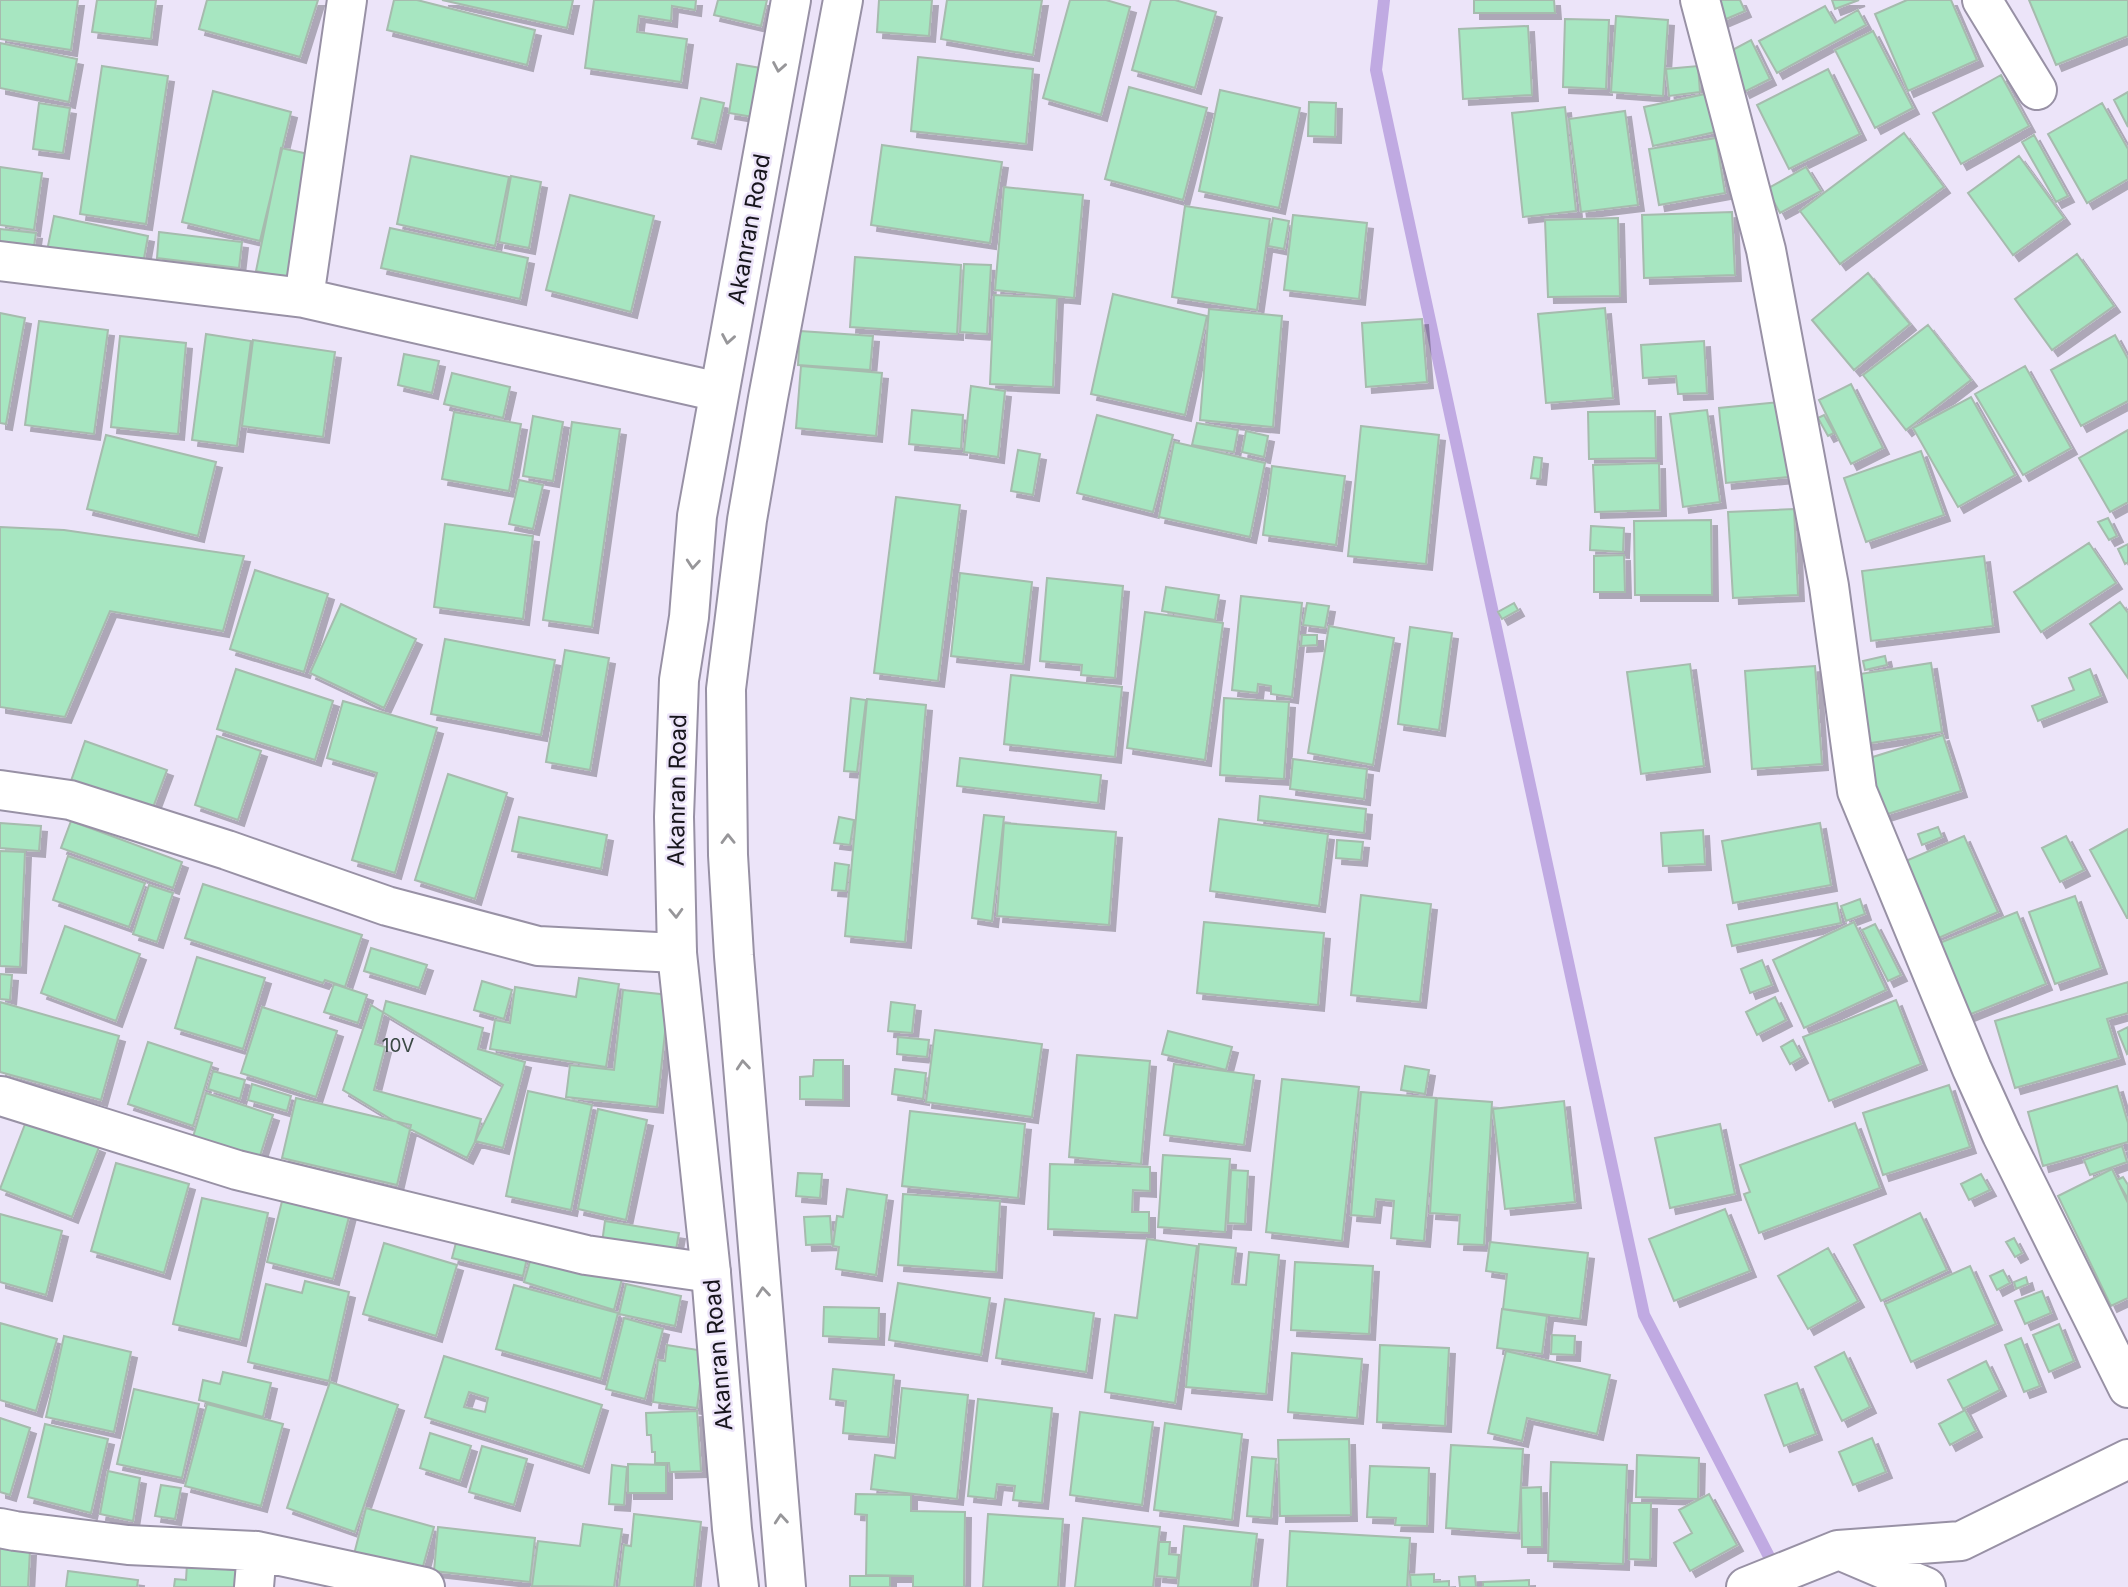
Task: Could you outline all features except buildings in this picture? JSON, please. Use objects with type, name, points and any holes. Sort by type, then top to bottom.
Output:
[{"type":"street","points":[[304,298],[347,0]]},
{"type":"street","name":"Akanran Road","points":[[786,1587],[733,931],[728,855],[726,689],[747,520],[843,0]]},
{"type":"street","points":[[1700,0],[1766,250],[1829,586],[1857,791],[1972,1069],[2128,1388]]},
{"type":"street","points":[[1982,0],[2037,90]]},
{"type":"street","points":[[788,15],[835,44]]},
{"type":"street","name":"Akanran Road","points":[[739,1587],[711,1273],[677,953],[674,817],[679,680],[689,617],[697,516],[788,15]]},
{"type":"street","points":[[0,261],[304,298],[719,392]]},
{"type":"street","points":[[0,790],[70,800],[227,850],[387,906],[538,946],[677,953]]},
{"type":"street","points":[[1,1097],[237,1170],[586,1255],[711,1273]]},
{"type":"street","points":[[1749,1586],[1838,1550],[1962,1541],[2128,1459]]},
{"type":"street","points":[[0,1528],[128,1545],[255,1569],[425,1587]]},
{"type":"street","points":[[1838,1550],[1926,1587]]},
{"type":"waterway","points":[[1384,0],[1376,70],[1644,1315],[1776,1570]]}]
